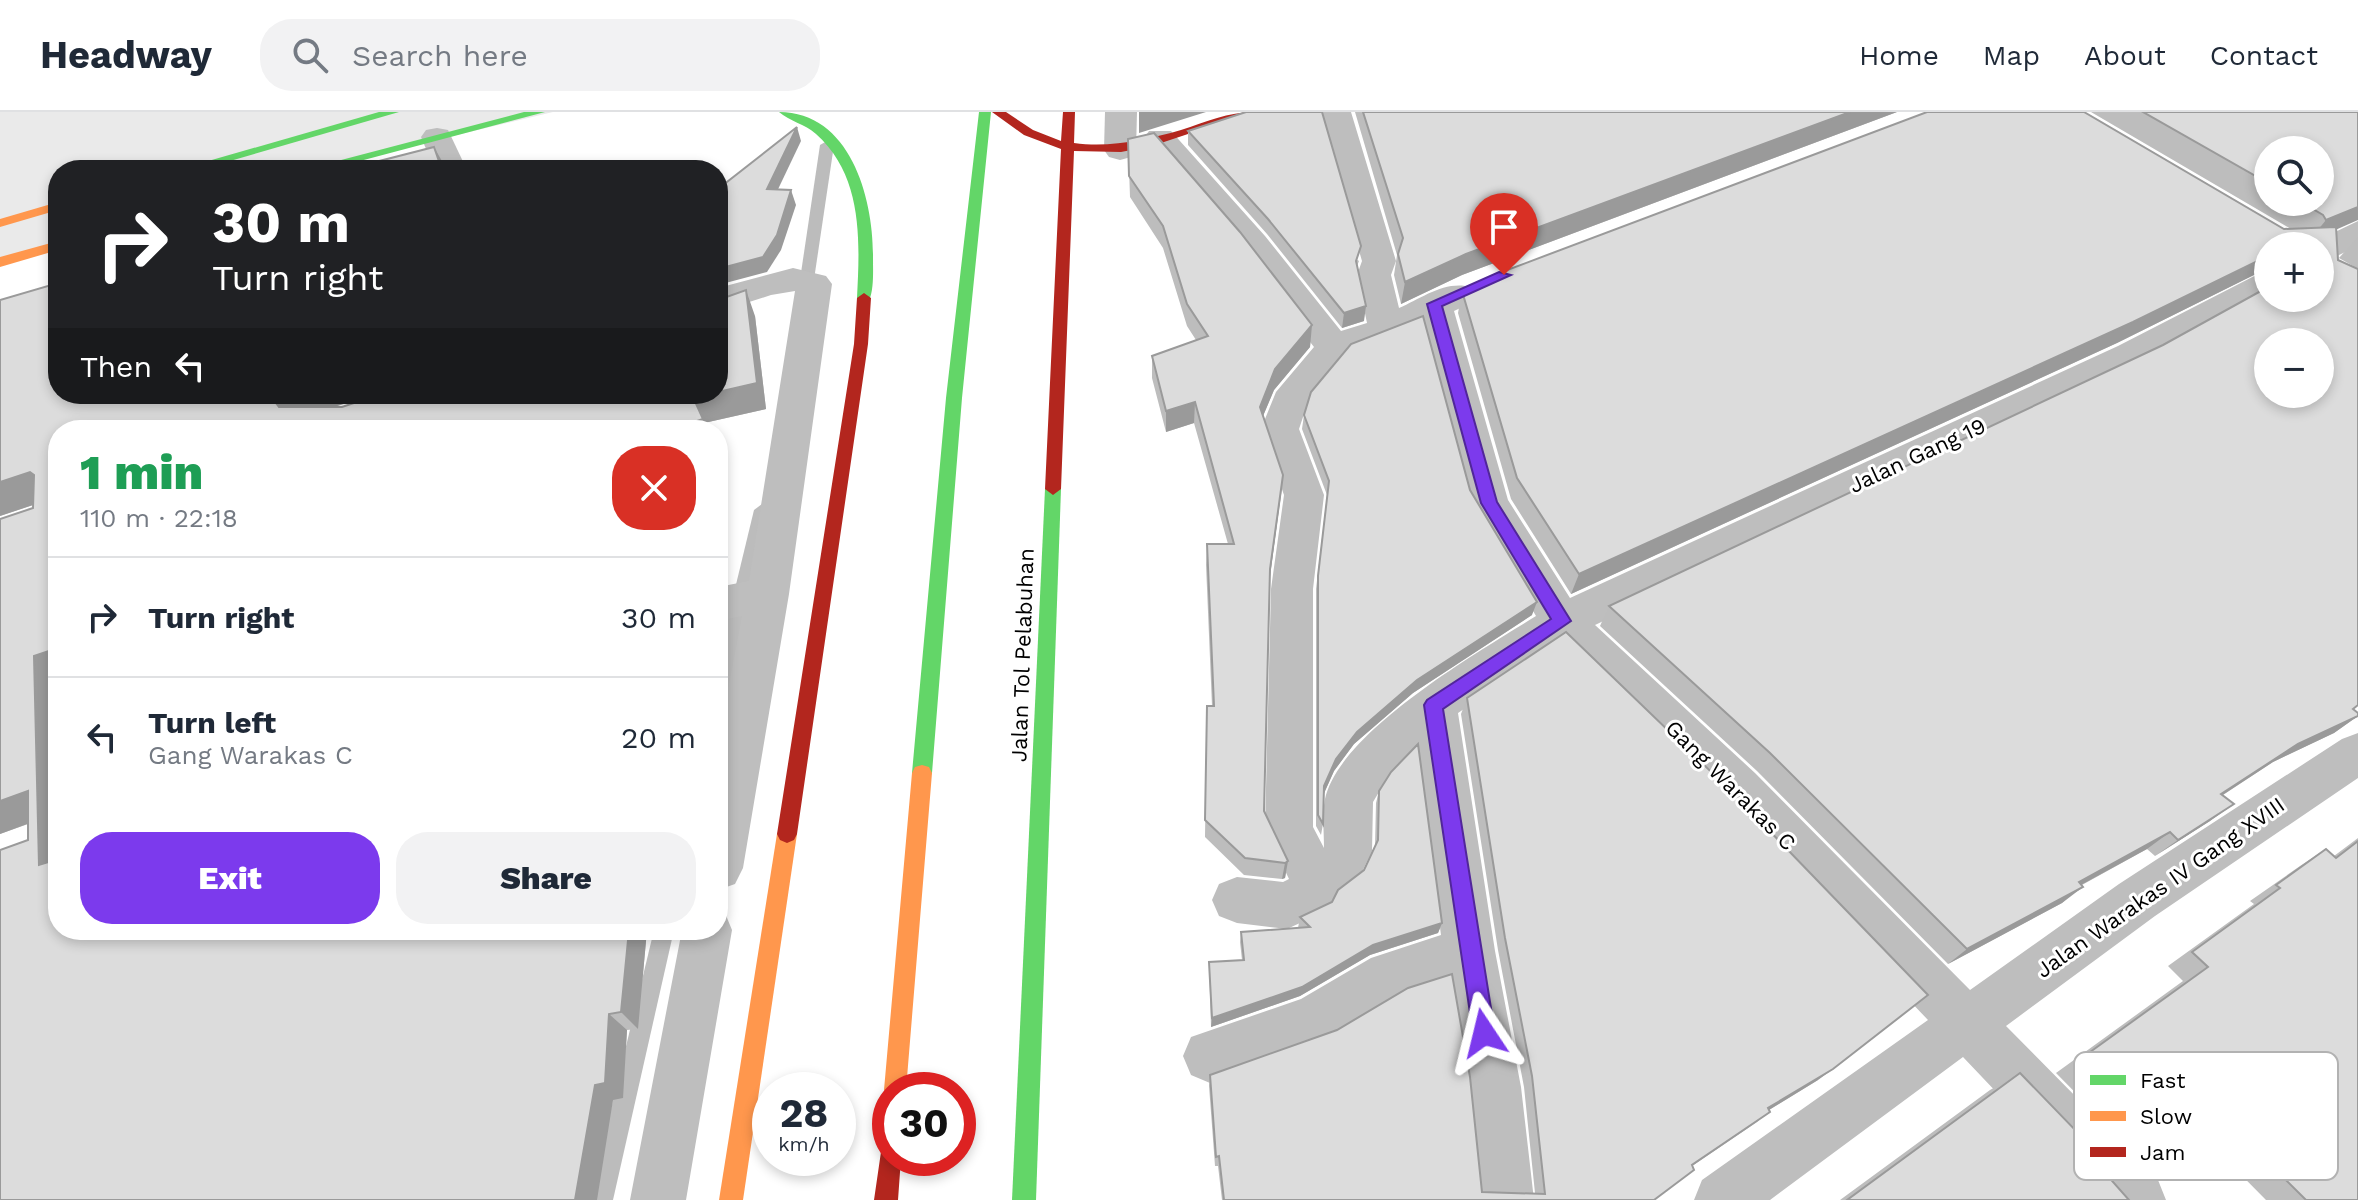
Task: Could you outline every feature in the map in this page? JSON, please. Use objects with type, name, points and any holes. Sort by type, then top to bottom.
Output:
[{"type":"main road","points":[[219,160],[393,112]]},
{"type":"main road","points":[[344,160],[539,112]]},
{"type":"main road","points":[[731,1200],[861,344],[867,258],[862,198],[846,158],[819,129],[785,112]]},
{"type":"main road","points":[[897,1072],[954,398],[985,112]]},
{"type":"main road","points":[[998,112],[1040,137],[1084,148],[1120,150],[1248,112]]},
{"type":"main road","points":[[1046,112],[1084,148]]},
{"type":"main road","name":"Jalan Tol Pelabuhan","points":[[1024,1200],[1069,112]]},
{"type":"main road","points":[[334,127],[347,159]]},
{"type":"main road","points":[[0,223],[48,209]]},
{"type":"main road","points":[[0,262],[48,248]]},
{"type":"main road","points":[[886,1200],[888,1176]]},
{"type":"street","points":[[1120,150],[1121,112]]},
{"type":"street","points":[[1335,112],[1379,261],[1374,275],[1386,329]]},
{"type":"street","points":[[437,137],[447,160]]},
{"type":"street","points":[[1160,138],[1253,244],[1334,347]]},
{"type":"street","points":[[2334,253],[2358,232]]},
{"type":"street","points":[[1316,883],[1289,828],[1292,589],[1304,495],[1280,429],[1289,401],[1334,347],[1386,329],[1434,304],[1490,281]]},
{"type":"street","points":[[728,298],[800,282],[747,598],[728,775]]},
{"type":"street","name":"Jalan Gang 19","points":[[1237,900],[1287,906],[1310,894],[1316,883],[1341,864],[1348,851],[1349,798],[1361,778],[1434,705],[1562,621],[2131,355],[2254,288]]},
{"type":"street","name":"Gang Warakas C","points":[[1434,304],[1489,503],[1562,621],[1738,788],[2074,1135]]},
{"type":"street","points":[[1434,705],[1469,951],[1494,1087],[1506,1200]]},
{"type":"street","name":"Jalan Warakas IV Gang XVIII","points":[[1722,1200],[2137,900],[2358,753]]},
{"type":"street","points":[[658,1200],[705,940]]},
{"type":"street","points":[[1210,1056],[1314,1021],[1389,976],[1469,951]]},
{"type":"street","name":"Gang Warakas C","points":[[2118,1180],[2138,1200]]},
{"type":"shaded area","points":[[0,112],[553,112],[352,160],[48,160],[48,248],[0,262]]},
{"type":"building","points":[[1246,112],[1322,112],[1361,246],[1356,261],[1366,306],[1344,313],[1268,219],[1188,131]]},
{"type":"building","points":[[1363,112],[1850,112],[1466,254],[1405,282],[1398,254],[1403,238]]},
{"type":"building","points":[[1927,112],[2084,112],[2254,211],[2254,216],[2262,216],[2284,229],[2336,227],[2338,260],[2358,269],[2358,705],[2353,709],[2358,716],[2298,744],[2221,794],[2234,804],[2178,840],[2170,832],[2079,882],[2083,887],[1967,949],[1770,753],[1609,606],[2163,345],[2254,295],[2254,312],[2334,312],[2334,232],[2254,232],[2254,263],[2133,322],[1579,574],[1517,478],[1462,291],[1494,275]]},
{"type":"building","points":[[2143,112],[2358,112],[2358,207],[2326,220],[2324,216],[2334,216],[2334,136],[2254,136],[2254,175]]},
{"type":"building","points":[[797,127],[767,189],[791,190],[777,235],[763,257],[728,266],[728,181]]},
{"type":"building","points":[[1154,133],[1240,232],[1312,325],[1275,369],[1260,407],[1283,475],[1270,569],[1264,811],[1288,861],[1285,863],[1245,858],[1205,820],[1207,706],[1214,706],[1207,544],[1234,544],[1195,402],[1166,411],[1152,356],[1208,336],[1187,304],[1163,226],[1129,176],[1128,139]]},
{"type":"building","points":[[434,147],[439,160],[383,160]]},
{"type":"building","points":[[48,286],[48,404],[342,407],[351,404],[696,404],[703,419],[48,420],[48,651],[34,656],[39,865],[48,862],[48,940],[628,940],[621,1012],[609,1014],[605,1083],[595,1085],[575,1200],[0,1200],[0,850],[28,840],[28,791],[0,801],[0,519],[33,508],[34,475],[30,472],[0,482],[0,300]]},
{"type":"building","points":[[746,290],[757,383],[728,390],[728,296]]},
{"type":"building","points":[[1423,316],[1470,490],[1537,602],[1417,680],[1357,732],[1336,759],[1324,786],[1323,824],[1318,815],[1318,576],[1329,481],[1304,415],[1311,392],[1351,344]]},
{"type":"building","points":[[1566,632],[1730,790],[1928,995],[1833,1069],[1768,1108],[1770,1112],[1692,1165],[1694,1170],[1654,1200],[1224,1200],[1219,1156],[1216,1157],[1210,1075],[1337,1030],[1408,988],[1452,974],[1470,1077],[1482,1192],[1545,1194],[1532,1076],[1505,938],[1467,698]]},
{"type":"building","points":[[1418,744],[1442,923],[1373,945],[1302,987],[1212,1018],[1209,962],[1244,960],[1241,932],[1310,927],[1300,917],[1332,902],[1338,890],[1364,870],[1378,840],[1379,791],[1391,772]]},
{"type":"building","points":[[2358,841],[2358,1200],[2306,1200],[2286,1180],[2338,1180],[2338,1052],[2090,1052],[2208,967],[2192,952],[2280,888],[2276,885],[2326,849],[2336,858]]},
{"type":"building","points":[[2020,1073],[2074,1129],[2074,1180],[2111,1180],[2129,1200],[1847,1200]]},
{"type":"waterway","points":[[805,293],[827,145]]},
{"type":"waterway","points":[[728,655],[762,510]]},
{"type":"waterway","points":[[601,1200],[662,940]]},
{"type":"traffic: fast","points":[[220,160],[393,112]]},
{"type":"traffic: fast","points":[[349,160],[539,112]]},
{"type":"traffic: fast","points":[[785,112],[814,126],[835,145],[848,164],[862,207],[865,230],[864,298]]},
{"type":"traffic: fast","points":[[922,773],[954,398],[985,112]]},
{"type":"traffic: fast","points":[[1024,1200],[1053,489]]},
{"type":"traffic: slow","points":[[0,223],[48,209]]},
{"type":"traffic: slow","points":[[0,262],[48,248]]},
{"type":"traffic: slow","points":[[897,1072],[922,773]]},
{"type":"traffic: slow","points":[[731,1200],[787,834]]},
{"type":"traffic: jam","points":[[998,112],[1028,133],[1059,144],[1090,149],[1121,148],[1152,142],[1248,112]]},
{"type":"traffic: jam","points":[[1053,489],[1069,112]]},
{"type":"traffic: jam","points":[[787,834],[861,344],[864,298]]},
{"type":"traffic: jam","points":[[886,1200],[888,1176]]},
{"type":"route","points":[[1484,1033],[1469,951],[1434,705],[1562,621],[1489,503],[1434,304],[1504,275]]}]
